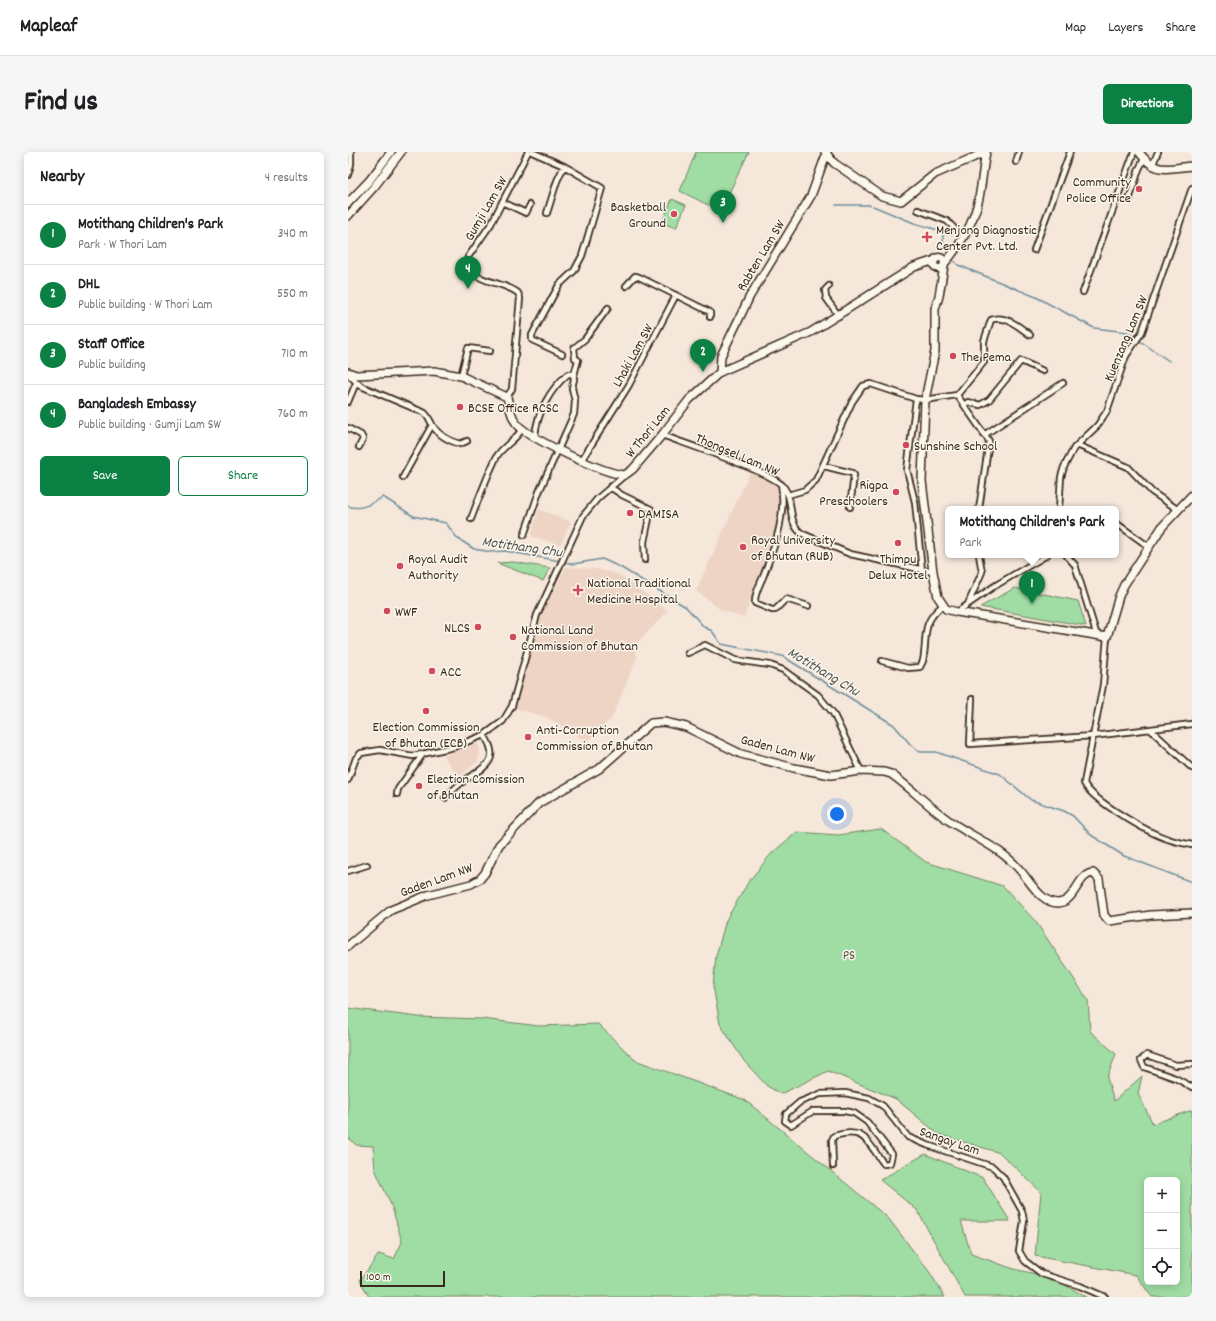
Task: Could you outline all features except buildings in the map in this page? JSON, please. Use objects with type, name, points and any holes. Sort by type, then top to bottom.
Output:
[{"type":"main road","points":[[349,199],[391,152]]},
{"type":"main road","points":[[348,216],[374,187],[401,152]]},
{"type":"main road","points":[[826,153],[834,163],[882,196],[902,201],[935,174],[986,152]]},
{"type":"main road","points":[[986,152],[979,199],[965,235],[958,245],[939,264],[942,284],[935,309],[935,351],[925,400],[922,481],[933,572],[938,597],[943,605],[957,612],[1107,637],[1119,596],[1148,546],[1177,509],[1192,495]]},
{"type":"main road","points":[[1139,152],[1152,166],[1165,169],[1192,166]]},
{"type":"main road","name":"Rabten Lam SW","points":[[720,372],[721,356],[750,296],[811,196],[826,153]]},
{"type":"main road","name":"W Thori Lam","points":[[507,397],[512,417],[522,429],[581,461],[616,475],[625,475],[633,469],[689,400],[720,372],[786,344],[838,316],[914,267],[939,264]]},
{"type":"main road","points":[[348,373],[356,375],[434,370],[461,376],[507,397]]},
{"type":"main road","name":"Gaden Lam NW","points":[[348,946],[391,910],[428,895],[472,884],[480,879],[486,873],[499,845],[539,803],[599,769],[651,723],[664,722],[686,727],[741,754],[794,768],[831,775],[861,771],[884,772],[898,779],[946,819],[1006,857],[1018,868],[1043,897],[1053,902],[1059,903],[1069,898],[1085,876],[1093,873],[1099,879],[1104,915],[1109,921],[1151,915],[1192,913]]},
{"type":"street","points":[[348,175],[351,164],[351,152]]},
{"type":"street","name":"Gumji Lam SW","points":[[507,397],[512,389],[520,298],[518,293],[481,278],[471,272],[467,267],[468,258],[490,224],[528,152]]},
{"type":"street","points":[[532,152],[564,166],[602,188],[582,256],[574,271],[559,285],[532,335],[532,340],[562,354]]},
{"type":"street","points":[[1016,162],[1019,152]]},
{"type":"street","points":[[1034,250],[1070,152]]},
{"type":"street","points":[[1083,292],[1134,152]]},
{"type":"street","points":[[1152,166],[1158,152]]},
{"type":"street","points":[[1129,200],[1139,169],[1144,159]]},
{"type":"street","points":[[547,213],[557,181],[564,166]]},
{"type":"street","name":"Kuenzang Lam SW","points":[[1059,506],[1061,477],[1064,467],[1077,445],[1103,418],[1111,401],[1126,356],[1142,332],[1192,188]]},
{"type":"street","points":[[502,202],[526,213],[530,205]]},
{"type":"street","points":[[918,210],[947,221],[957,231],[965,235]]},
{"type":"street","points":[[626,286],[635,276],[639,277],[710,312],[710,317]]},
{"type":"street","points":[[829,286],[825,290],[825,295],[838,316]]},
{"type":"street","name":"Lhaki Lam SW","points":[[581,461],[629,385],[676,295]]},
{"type":"street","points":[[524,535],[535,502],[574,414],[575,401],[572,388],[578,360],[574,358],[574,348],[584,340],[608,308]]},
{"type":"street","points":[[788,494],[805,490],[810,487],[820,474],[852,402],[863,386],[871,384],[916,399],[925,400],[957,395],[984,362],[984,341],[991,320],[995,318],[1004,319],[1030,334]]},
{"type":"street","points":[[461,376],[468,348],[490,351]]},
{"type":"street","points":[[964,405],[968,402],[980,405],[989,400],[1021,361],[1043,371]]},
{"type":"street","points":[[348,373],[356,383],[425,412],[430,418],[432,425],[437,432],[453,442],[460,444],[467,441]]},
{"type":"street","points":[[535,436],[539,416],[552,392],[568,374],[574,375]]},
{"type":"street","points":[[348,402],[356,383]]},
{"type":"street","points":[[984,435],[1063,383]]},
{"type":"street","points":[[957,395],[989,441],[979,506]]},
{"type":"street","points":[[916,399],[907,470],[915,502],[922,570]]},
{"type":"street","points":[[403,477],[432,425]]},
{"type":"street","points":[[348,428],[361,435],[363,439],[359,447]]},
{"type":"street","points":[[471,519],[498,455],[518,436],[522,429]]},
{"type":"street","name":"Thongsel Lam NW","points":[[662,435],[738,464],[781,484],[788,494],[794,525],[797,531],[850,554],[933,572]]},
{"type":"street","points":[[1077,445],[1128,466],[1152,492],[1177,509]]},
{"type":"street","points":[[824,466],[852,473],[854,475],[850,507]]},
{"type":"street","points":[[348,780],[356,758],[366,752],[388,751],[413,756],[454,747],[484,735],[499,726],[510,711],[537,615],[587,509],[625,475]]},
{"type":"street","points":[[781,484],[784,500],[782,514],[775,544],[755,603],[772,610],[775,610],[786,599],[808,606]]},
{"type":"street","points":[[610,487],[622,496],[651,509],[644,542],[645,560]]},
{"type":"street","points":[[1119,525],[1148,546]]},
{"type":"street","points":[[968,604],[982,572],[980,558]]},
{"type":"street","points":[[957,612],[1042,558]]},
{"type":"street","points":[[1069,558],[1075,565],[1097,636]]},
{"type":"street","points":[[882,661],[908,668],[920,667],[924,656],[928,621],[943,605]]},
{"type":"street","points":[[1107,637],[1103,685],[1084,783],[1089,791],[1146,830],[1167,839],[1192,844]]},
{"type":"street","points":[[688,653],[705,645],[728,657],[770,665],[792,676],[826,704],[833,713],[861,771]]},
{"type":"street","points":[[972,699],[970,744],[1093,736],[1192,724]]},
{"type":"street","points":[[1151,730],[1192,768]]},
{"type":"street","points":[[445,798],[462,782],[485,768],[491,757],[491,744],[484,735]]},
{"type":"street","points":[[396,794],[423,754]]},
{"type":"street","points":[[348,870],[367,865]]},
{"type":"street","points":[[1192,1064],[1176,1065],[1147,1055],[1141,1060],[1144,1067],[1175,1078],[1192,1087]]},
{"type":"street","name":"Sangay Lam","points":[[833,1166],[832,1140],[834,1136],[840,1134],[851,1133],[861,1135],[884,1164],[890,1163],[892,1154],[867,1122],[854,1113],[845,1111],[813,1110],[791,1125],[785,1121],[786,1114],[800,1102],[820,1094],[845,1093],[869,1098],[883,1106],[908,1137],[927,1145],[988,1164],[998,1170],[1022,1210],[1024,1221],[1019,1251],[1025,1262],[1042,1274],[1080,1286],[1105,1297]]},
{"type":"shaded area","name":"Royal University of Bhutan (RUB)","points":[[750,472],[774,482],[777,488],[780,505],[777,523],[744,618],[721,610],[696,591]]},
{"type":"shaded area","points":[[539,509],[571,522],[560,545],[531,536]]},
{"type":"shaded area","points":[[566,567],[597,569],[618,574],[668,611],[634,646],[637,657],[612,718],[587,742],[547,717],[514,708],[537,622]]},
{"type":"shaded area","points":[[478,743],[480,750],[478,761],[459,777],[443,756]]},
{"type":"green space","points":[[696,152],[749,152],[724,203],[716,199],[713,203],[708,205],[680,191]]},
{"type":"green space","name":"Basketball Ground","points":[[672,199],[686,205],[676,228],[662,223]]},
{"type":"green space","points":[[513,562],[550,568],[543,581],[497,563]]},
{"type":"green space","points":[[1015,588],[1078,601],[1086,626],[980,607]]},
{"type":"green space","name":"PS","points":[[881,829],[926,862],[1003,886],[1036,922],[1088,1000],[1090,1031],[1116,1054],[1107,1078],[1114,1101],[1142,1076],[1138,1094],[1153,1124],[1192,1110],[1192,1297],[1152,1297],[1136,1275],[1035,1256],[1041,1192],[1000,1153],[938,1134],[896,1099],[828,1071],[781,1094],[767,1086],[744,1061],[720,1024],[713,986],[716,956],[726,920],[749,881],[772,853],[797,832],[838,835]]},
{"type":"green space","points":[[348,1008],[418,1017],[482,1019],[539,1026],[598,1024],[635,1060],[745,1100],[888,1218],[928,1270],[945,1297],[369,1297],[360,1280],[379,1254],[394,1259],[402,1242],[392,1207],[375,1169],[373,1146],[356,1145],[348,1137]]},
{"type":"green space","points":[[925,1154],[983,1178],[1010,1221],[961,1221],[971,1254],[1014,1269],[1053,1278],[1086,1297],[965,1297],[917,1210],[880,1180]]},
{"type":"waterway","points":[[836,205],[870,205]]},
{"type":"waterway","points":[[873,206],[914,223],[938,230]]},
{"type":"waterway","points":[[943,233],[943,249]]},
{"type":"waterway","points":[[954,261],[958,265],[1036,297],[1094,328],[1127,332],[1169,361]]},
{"type":"waterway","name":"Motithang Chu","points":[[348,506],[357,508],[362,507],[383,497],[413,516],[446,523],[457,538],[474,549],[491,552],[505,551],[560,561]]},
{"type":"waterway","name":"Motithang Chu","points":[[564,562],[573,564],[602,559],[620,567],[686,607],[704,627],[712,631],[721,644],[782,656],[894,725],[910,744],[920,752],[936,752],[1000,774],[1031,800],[1064,811],[1073,816],[1091,835],[1124,856],[1192,882]]},
{"type":"place","name":"Community Police Office","points":[[1139,189]]},
{"type":"place","name":"Basketball Ground","points":[[674,214]]},
{"type":"place","name":"Staff Office","points":[[723,223]]},
{"type":"place","name":"Menjong Diagnostic Center Pvt. Ltd.","points":[[927,237]]},
{"type":"place","name":"Bangladesh Embassy","points":[[468,289]]},
{"type":"place","name":"The Pema","points":[[953,356]]},
{"type":"place","name":"DHL","points":[[703,372]]},
{"type":"place","name":"BCSE Office RCSC","points":[[460,407]]},
{"type":"place","name":"Sunshine School","points":[[906,445]]},
{"type":"place","name":"Rigpa Preschoolers","points":[[896,492]]},
{"type":"place","name":"DAMISA","points":[[630,513]]},
{"type":"place","name":"Thimpu Delux Hotel","points":[[898,543]]},
{"type":"place","name":"Royal University of Bhutan (RUB)","points":[[743,547]]},
{"type":"place","name":"Royal Audit Authority","points":[[400,566]]},
{"type":"place","name":"National Traditional Medicine Hospital","points":[[578,590]]},
{"type":"place","name":"Motithang Children's Park","points":[[1032,604]]},
{"type":"place","name":"WWF","points":[[387,611]]},
{"type":"place","name":"NLCS","points":[[478,627]]},
{"type":"place","name":"National Land Commission of Bhutan","points":[[513,637]]},
{"type":"place","name":"ACC","points":[[432,671]]},
{"type":"place","name":"Election Commission of Bhutan (ECB)","points":[[426,711]]},
{"type":"place","name":"Anti-Corruption Commission of Bhutan","points":[[528,737]]},
{"type":"place","name":"Election Comission of Bhutan","points":[[419,786]]}]
